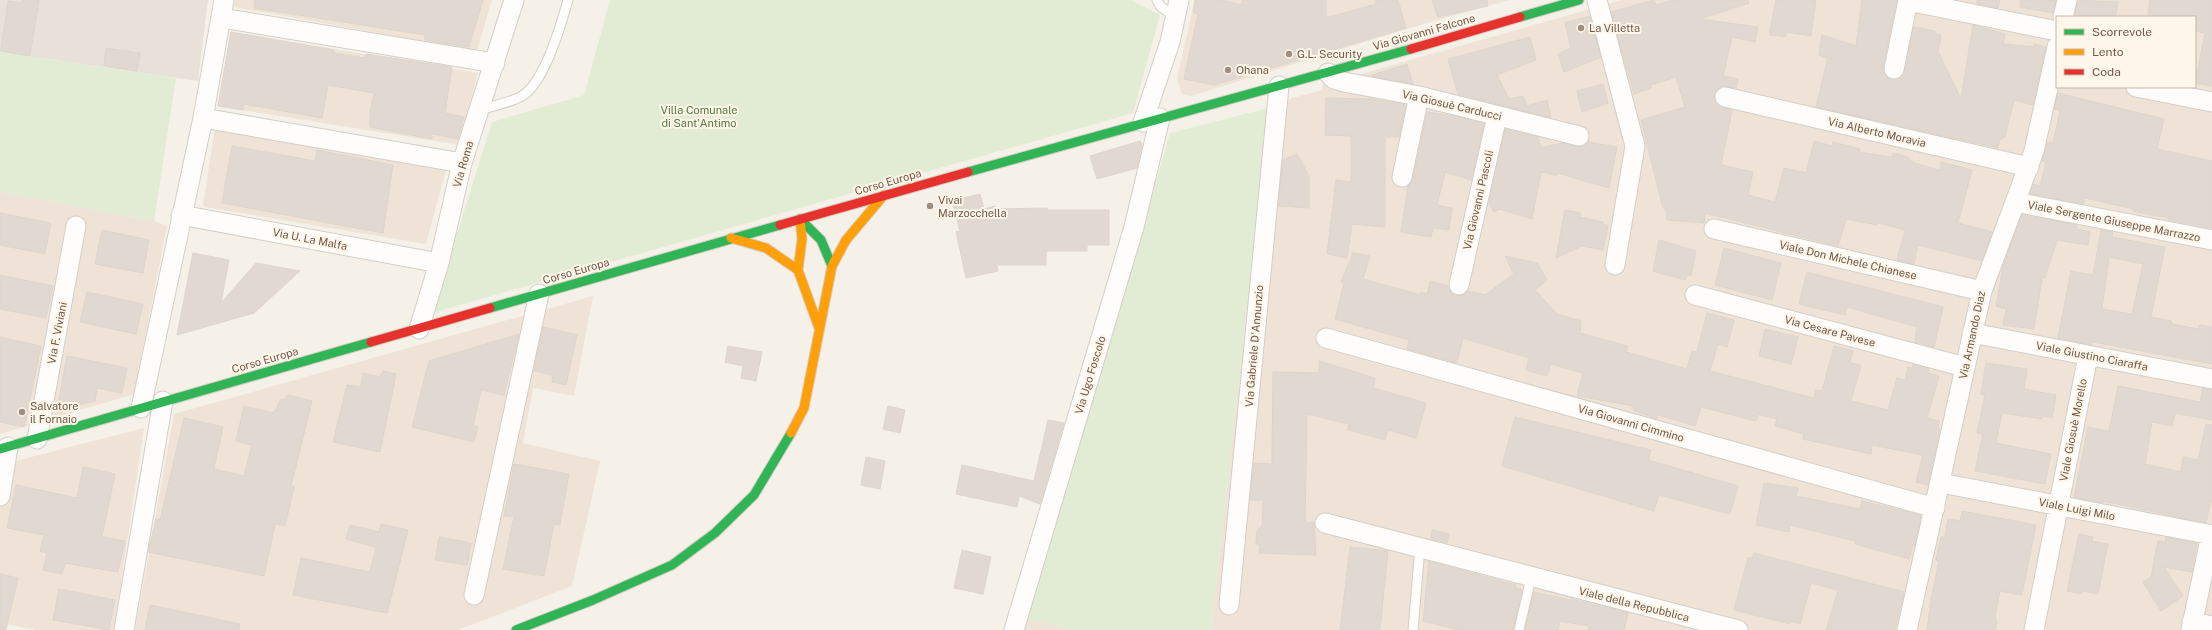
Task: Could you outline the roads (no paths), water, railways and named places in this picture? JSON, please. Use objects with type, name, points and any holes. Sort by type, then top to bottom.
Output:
[{"type":"main road","name":"Via Giovanni Falcone","points":[[1152,120],[1328,73],[1575,1]]},
{"type":"main road","name":"Corso Europa","points":[[4,448],[731,238],[800,220],[1152,120]]},
{"type":"main road","points":[[516,630],[593,600],[672,566],[715,533],[754,495],[784,448],[804,408],[813,369],[818,328],[832,266],[846,240],[884,195]]},
{"type":"main road","points":[[800,220],[819,234],[829,251],[832,266]]},
{"type":"main road","points":[[800,220],[802,239],[798,270],[818,328]]},
{"type":"main road","points":[[731,238],[766,248],[798,270]]},
{"type":"main road","points":[[541,630],[593,600]]},
{"type":"street","name":"Via Roma","points":[[419,329],[439,263],[462,163],[514,0]]},
{"type":"street","points":[[1597,0],[1636,146],[1615,264]]},
{"type":"street","points":[[2063,16],[2067,0]]},
{"type":"street","points":[[1894,69],[1908,1],[2056,30]]},
{"type":"street","points":[[141,408],[181,215],[203,118],[223,9],[494,63]]},
{"type":"street","name":"Via Ugo Foscolo","points":[[1014,630],[1134,227],[1152,120],[1177,9]]},
{"type":"street","name":"Via Armando Diaz","points":[[1907,630],[1941,483],[1982,291],[2029,167],[2055,71],[2056,59]]},
{"type":"street","name":"Via Giosuè Carducci","points":[[1328,73],[1334,79],[1344,82],[1418,96],[1579,136]]},
{"type":"street","name":"Via Gabriele D'Annunzio","points":[[1229,605],[1279,86]]},
{"type":"street","points":[[2141,88],[2212,102]]},
{"type":"street","points":[[1402,177],[1418,96]]},
{"type":"street","name":"Via Alberto Moravia","points":[[1725,97],[2029,167]]},
{"type":"street","name":"Via Giovanni Pascoli","points":[[1459,285],[1497,116]]},
{"type":"street","points":[[203,118],[462,163]]},
{"type":"street","name":"Viale Sergente Giuseppe Marrazzo","points":[[2015,202],[2212,240]]},
{"type":"street","name":"Via U. La Malfa","points":[[181,215],[439,263]]},
{"type":"street","name":"Via F. Viviani","points":[[37,439],[76,226]]},
{"type":"street","name":"Viale Don Michele Chianese","points":[[1714,229],[1982,291]]},
{"type":"street","points":[[474,595],[538,294]]},
{"type":"street","name":"Via Cesare Pavese","points":[[1696,295],[1965,367]]},
{"type":"street","name":"Viale Giustino Ciaraffa","points":[[1972,333],[2212,379]]},
{"type":"street","name":"Via Giovanni Cimmino","points":[[1326,338],[1935,508]]},
{"type":"street","name":"Viale Giosuè Morello","points":[[2034,630],[2088,356]]},
{"type":"street","points":[[124,630],[163,402]]},
{"type":"street","points":[[0,496],[4,448]]},
{"type":"street","name":"Viale Luigi Milo","points":[[1941,483],[2211,535]]},
{"type":"street","name":"Viale della Repubblica","points":[[1324,523],[1420,547],[1531,578],[1738,630]]},
{"type":"street","points":[[2211,535],[2192,626],[2212,626]]},
{"type":"lane","points":[[479,110],[522,97],[535,82],[552,50],[568,0]]},
{"type":"lane","points":[[1157,0],[1160,6],[1177,9]]},
{"type":"lane","points":[[1412,630],[1420,547]]},
{"type":"lane","points":[[1519,630],[1531,578]]},
{"type":"place","name":"La Villetta","points":[[1581,28]]},
{"type":"place","name":"G.L. Security","points":[[1289,54]]},
{"type":"place","name":"Ohana","points":[[1228,70]]},
{"type":"place","name":"Vivai Marzocchella","points":[[930,206]]},
{"type":"place","name":"Salvatore il Fornaio","points":[[22,412]]},
{"type":"park label","name":"Villa Comunale di Sant'Antimo","points":[[699,116]]}]
